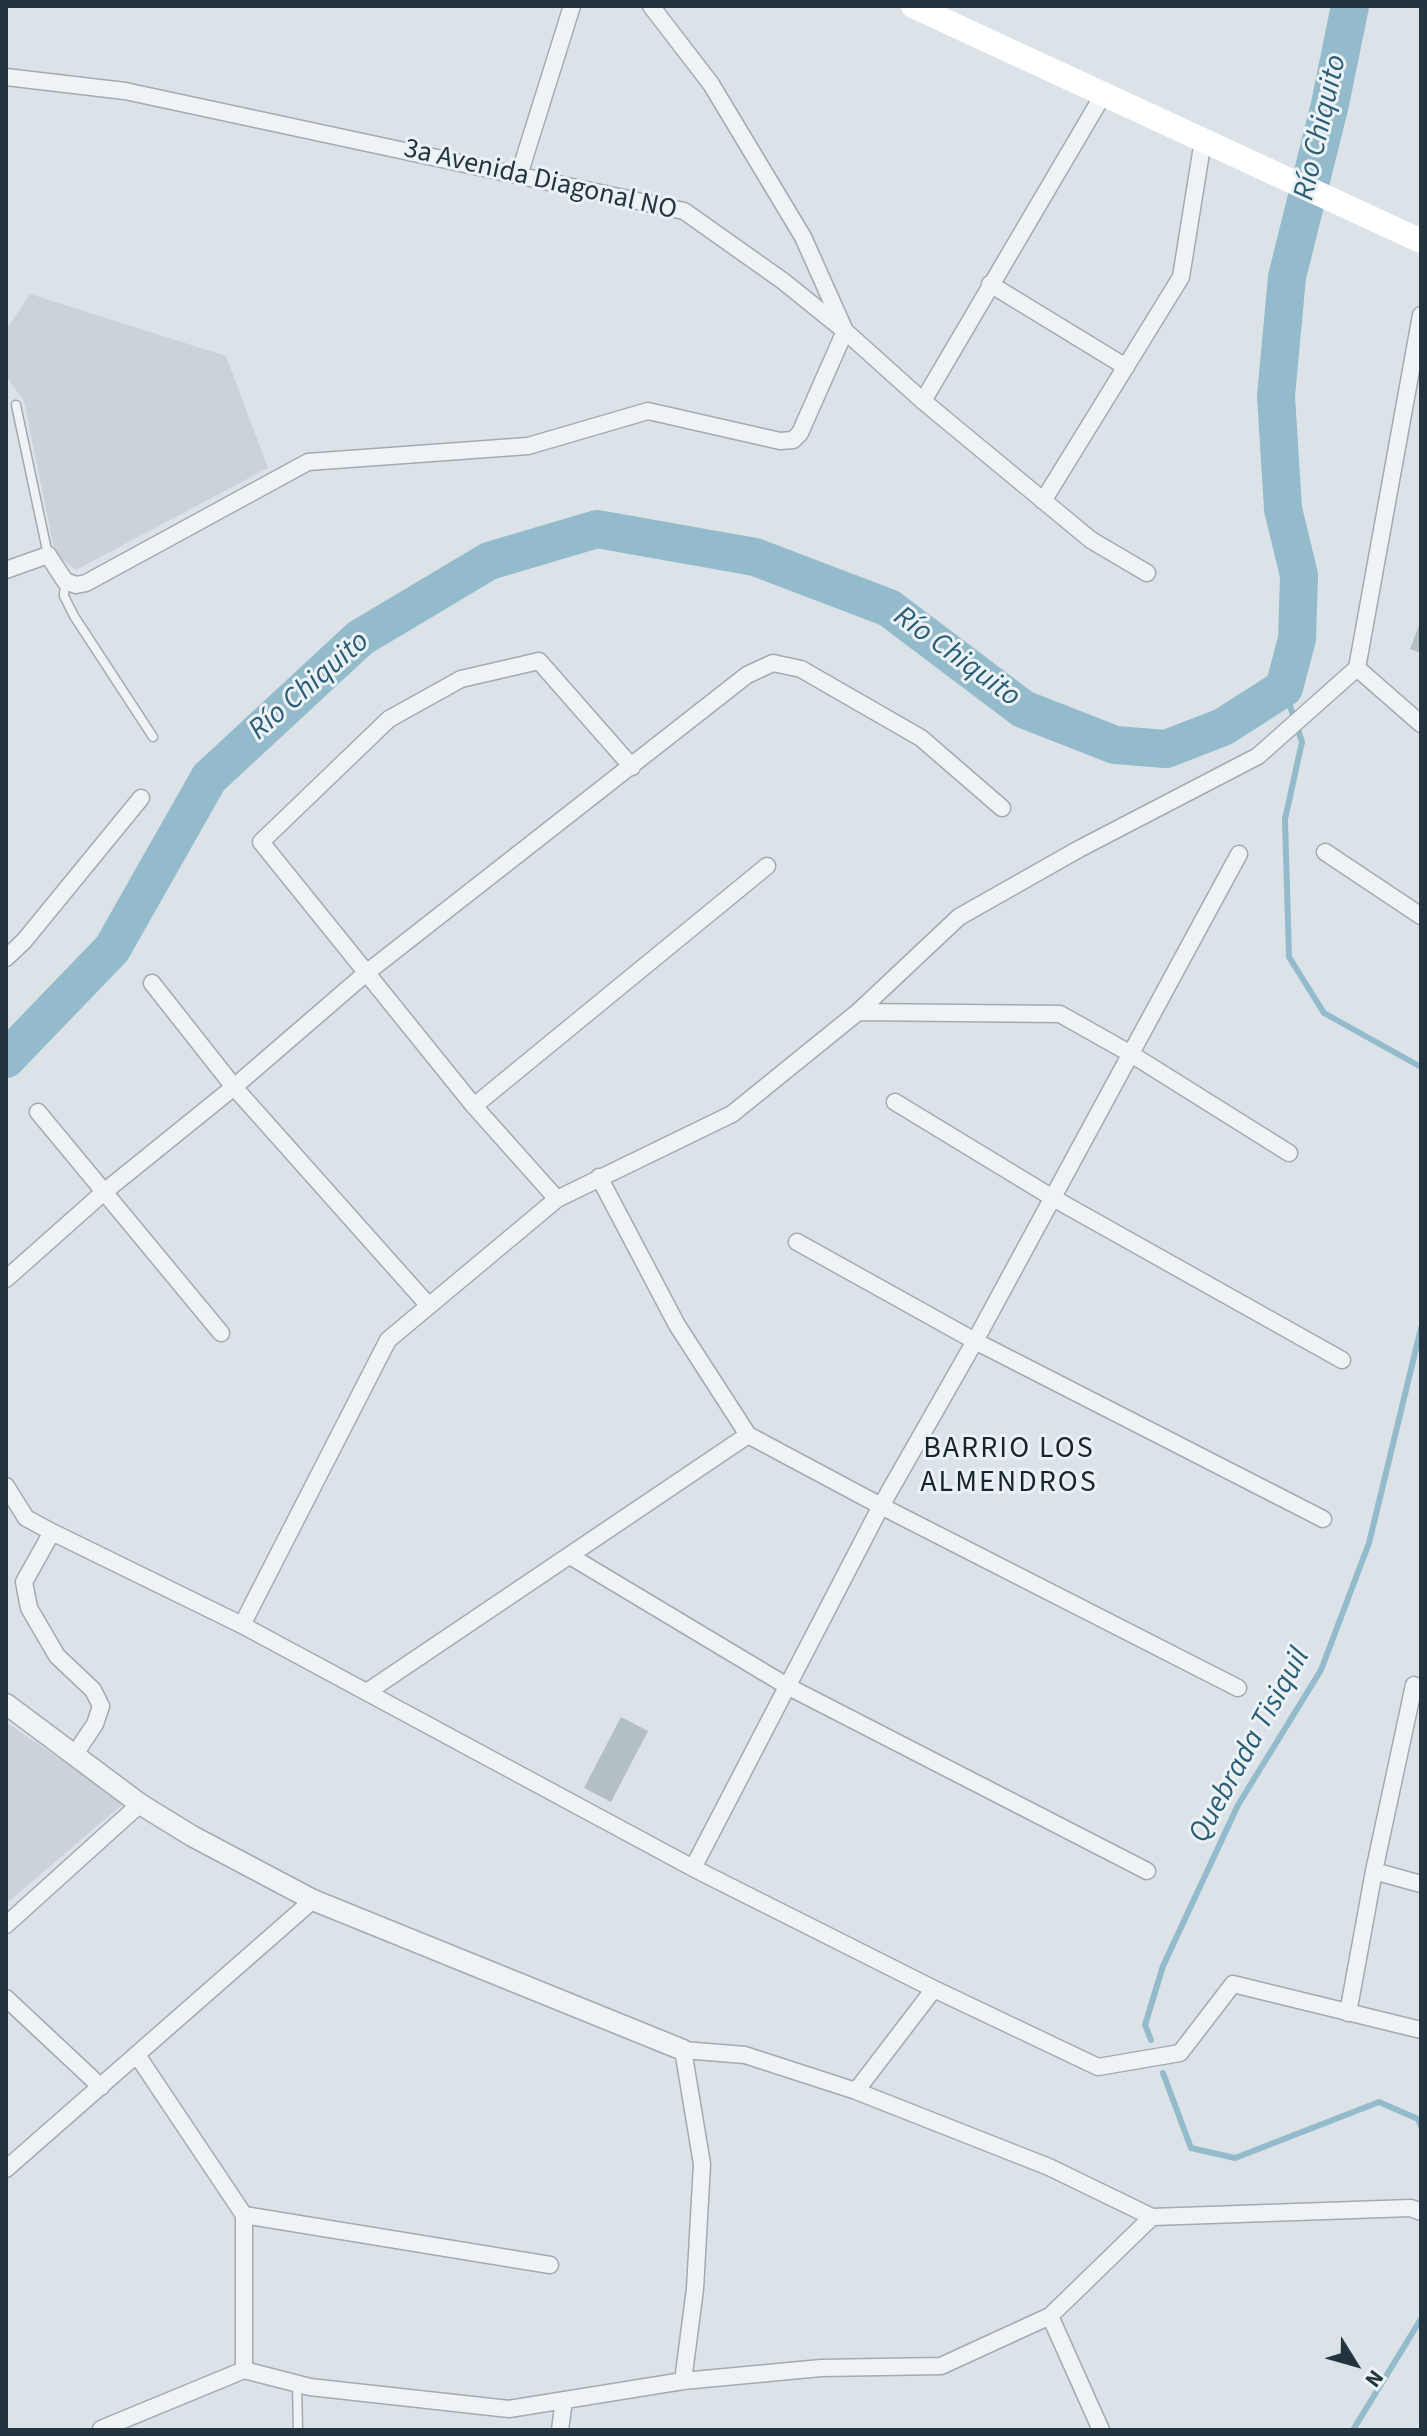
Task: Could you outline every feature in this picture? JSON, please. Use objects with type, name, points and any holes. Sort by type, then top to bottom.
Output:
[{"type":"main road","points":[[913,6],[1411,236]]},
{"type":"street","points":[[519,175],[572,6]]},
{"type":"street","points":[[6,570],[48,555],[65,581],[76,585],[86,583],[308,462],[528,446],[648,411],[780,441],[793,440],[800,433],[845,331],[803,237],[711,84],[651,6]]},
{"type":"street","name":"3a Avenida Diagonal NO","points":[[6,77],[125,91],[684,211],[783,281],[845,331],[923,401],[1091,540],[1147,573]]},
{"type":"street","points":[[923,401],[1103,95]]},
{"type":"street","points":[[1043,501],[1181,277],[1210,143]]},
{"type":"street","points":[[990,284],[1126,367]]},
{"type":"street","points":[[242,1625],[388,1340],[557,1199],[732,1114],[858,1012],[959,917],[1079,849],[1258,756],[1357,668],[1421,315]]},
{"type":"street","points":[[557,1199],[474,1106],[261,842],[389,719],[461,679],[539,661],[632,767]]},
{"type":"street","points":[[6,1279],[104,1192],[234,1087],[365,974],[747,675],[773,663],[801,669],[921,738],[1002,808]]},
{"type":"street","points":[[1357,668],[1421,724]]},
{"type":"street","points":[[6,958],[24,941],[141,798]]},
{"type":"street","points":[[1325,852],[1421,916]]},
{"type":"street","points":[[693,1868],[881,1506],[975,1341],[1239,854]]},
{"type":"street","points":[[474,1106],[767,866]]},
{"type":"street","points":[[152,983],[234,1087],[429,1306]]},
{"type":"street","points":[[858,1012],[1060,1014],[1131,1054],[1289,1153]]},
{"type":"street","points":[[895,1102],[1053,1198],[1342,1360]]},
{"type":"street","points":[[38,1112],[221,1333]]},
{"type":"street","points":[[599,1177],[677,1325],[748,1435],[1238,1688]]},
{"type":"street","points":[[797,1242],[975,1341],[1323,1519]]},
{"type":"street","points":[[367,1692],[748,1435]]},
{"type":"street","points":[[6,1486],[26,1518],[52,1532],[242,1625],[693,1868],[1098,2067],[1180,2053],[1233,1984],[1421,2030]]},
{"type":"street","points":[[52,1532],[24,1582],[29,1608],[57,1656],[93,1690],[101,1706],[95,1724],[75,1754]]},
{"type":"street","points":[[570,1556],[787,1686],[1147,1871]]},
{"type":"street","points":[[1348,2013],[1374,1871],[1414,1685]]},
{"type":"street","points":[[6,1704],[140,1804],[192,1836],[313,1900],[683,2050],[745,2055],[856,2091],[1049,2167],[1152,2217],[1416,2210]]},
{"type":"street","points":[[6,1925],[140,1804]]},
{"type":"street","points":[[1374,1871],[1421,1884]]},
{"type":"street","points":[[6,2169],[313,1900]]},
{"type":"street","points":[[856,2091],[934,1989]]},
{"type":"street","points":[[6,1998],[101,2087]]},
{"type":"street","points":[[683,2050],[702,2164],[695,2289],[683,2381]]},
{"type":"street","points":[[137,2055],[244,2215],[244,2370]]},
{"type":"street","points":[[244,2215],[550,2265]]},
{"type":"street","points":[[101,2429],[244,2370],[297,2384],[509,2409],[683,2381],[821,2368],[941,2366],[1050,2316],[1152,2217]]},
{"type":"street","points":[[1050,2316],[1101,2430]]},
{"type":"street","points":[[560,2430],[564,2400]]},
{"type":"lane","points":[[16,405],[48,555]]},
{"type":"lane","points":[[65,581],[64,596],[74,616],[153,737]]},
{"type":"lane","points":[[297,2384],[298,2430]]},
{"type":"shaded area","points":[[30,294],[226,356],[268,468],[76,570],[62,560],[54,549],[24,401],[6,376],[6,330]]},
{"type":"shaded area","points":[[6,1722],[124,1803],[6,1904]]},
{"type":"building","points":[[1421,620],[1421,653],[1410,649]]},
{"type":"building","points":[[621,1717],[648,1731],[611,1802],[584,1788]]},
{"type":"waterway","name":"Río Chiquito","points":[[6,1059],[112,949],[209,778],[360,638],[489,561],[597,529],[755,557],[889,608],[1023,709],[1115,745],[1166,749],[1223,727],[1284,688],[1297,639],[1299,575],[1283,509],[1276,396],[1287,277],[1330,104],[1350,6]]},
{"type":"waterway","name":"Quebrada Tisiquil","points":[[1284,688],[1302,742],[1285,819],[1289,957],[1324,1013],[1421,1067]]},
{"type":"waterway","name":"Quebrada Tisiquil","points":[[1151,2040],[1145,2025],[1163,1966],[1238,1805],[1321,1670],[1369,1543],[1421,1328]]},
{"type":"waterway","name":"Quebrada Tisiquil","points":[[1163,2073],[1191,2148],[1235,2158],[1379,2102],[1418,2119],[1421,2126]]},
{"type":"waterway","name":"Quebrada Tisiquil","points":[[1353,2430],[1421,2319]]},
{"type":"district","name":"BARRIO LOS ALMENDROS","points":[[1009,1467]]}]
